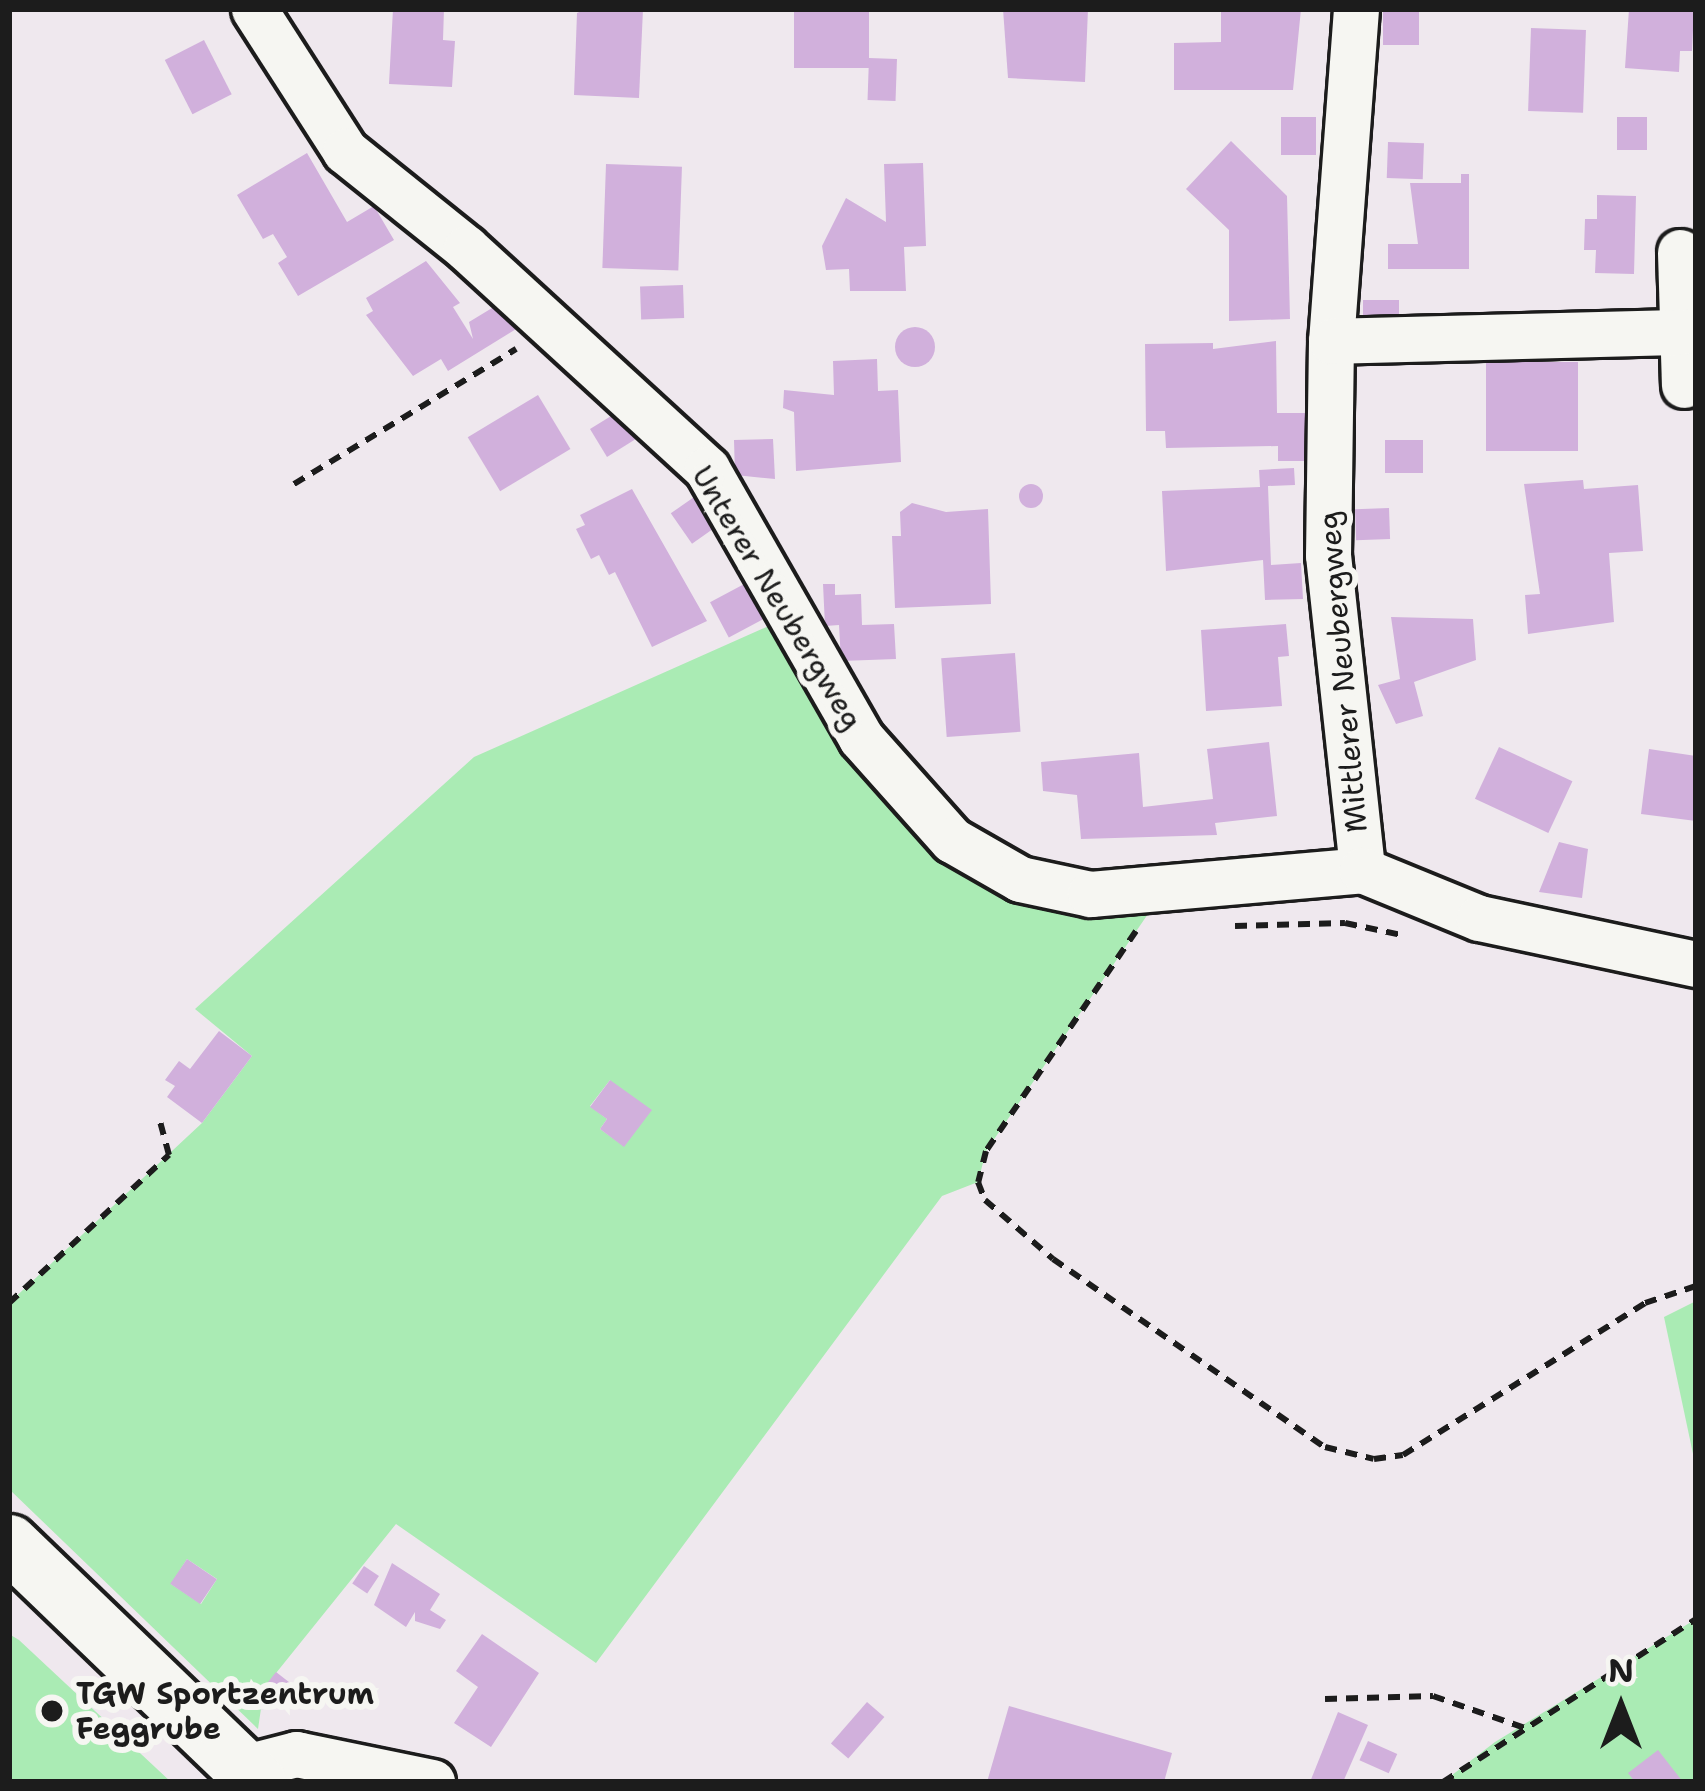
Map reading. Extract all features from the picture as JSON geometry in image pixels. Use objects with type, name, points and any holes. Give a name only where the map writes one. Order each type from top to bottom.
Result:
[{"type":"main road","points":[[21,1564],[249,1775]]},
{"type":"street","name":"Unterer Neubergweg","points":[[254,9],[346,151],[707,469],[861,738],[952,840],[1020,879],[1149,915],[1362,870]]},
{"type":"street","name":"Mittlerer Neubergweg","points":[[1356,9],[1331,341],[1328,554],[1362,870],[1479,919],[1696,964]]},
{"type":"street","points":[[1680,252],[1684,386]]},
{"type":"street","points":[[1331,341],[1683,332]]},
{"type":"street","points":[[249,1775],[296,1754],[432,1782]]},
{"type":"path","points":[[294,484],[550,328]]},
{"type":"path","points":[[1149,915],[986,1151],[978,1182],[985,1200],[1052,1259],[1325,1447],[1374,1460],[1403,1455],[1645,1303],[1696,1286]]},
{"type":"path","points":[[1228,926],[1345,923],[1420,940]]},
{"type":"path","points":[[9,1303],[169,1155],[159,1118]]},
{"type":"path","points":[[1443,1782],[1696,1619]]},
{"type":"path","points":[[1325,1699],[1432,1696],[1525,1728]]},
{"type":"green space","points":[[771,625],[952,840],[1150,911],[986,1151],[978,1182],[942,1196],[596,1663],[396,1524],[264,1688],[258,1729],[9,1489],[9,1303],[202,1123],[252,1056],[195,1009],[474,757]],"holes":[[[610,1080],[624,1146],[600,1129],[607,1119],[590,1106]],[[187,1559],[217,1579],[201,1604],[171,1584]]]},
{"type":"green space","points":[[1696,1301],[1696,1468],[1664,1317]]},
{"type":"green space","points":[[1696,1619],[1696,1782],[1443,1782],[1495,1742]]},
{"type":"green space","name":"TGW Sportzentrum Feggrube","points":[[9,1634],[19,1640],[171,1782],[9,1782]]},
{"type":"building","points":[[393,9],[444,9],[443,40],[455,41],[452,87],[389,84]]},
{"type":"building","points":[[643,9],[639,98],[574,95],[577,13]]},
{"type":"building","points":[[794,9],[869,9],[869,68],[794,68]]},
{"type":"building","points":[[1003,9],[1088,9],[1085,82],[1008,78]]},
{"type":"building","points":[[1221,9],[1301,9],[1293,90],[1174,90],[1174,43],[1221,42]]},
{"type":"building","points":[[1383,9],[1419,9],[1419,45],[1383,45]]},
{"type":"building","points":[[1629,9],[1694,9],[1692,51],[1680,51],[1679,72],[1625,68]]},
{"type":"building","points":[[1531,28],[1586,30],[1583,113],[1528,111]]},
{"type":"building","points":[[204,40],[232,94],[192,114],[165,60]]},
{"type":"building","points":[[869,58],[897,59],[896,101],[868,100]]},
{"type":"building","points":[[1281,117],[1316,117],[1316,155],[1281,155]]},
{"type":"building","points":[[1617,117],[1647,117],[1647,150],[1617,150]]},
{"type":"building","points":[[1231,141],[1287,196],[1290,319],[1229,321],[1229,230],[1186,189]]},
{"type":"building","points":[[1388,142],[1424,143],[1423,179],[1387,178]]},
{"type":"building","points":[[307,153],[347,222],[374,206],[394,240],[298,296],[278,263],[287,257],[273,234],[263,239],[237,195]]},
{"type":"building","points":[[923,163],[926,246],[904,247],[906,291],[850,291],[849,269],[826,270],[822,246],[846,198],[886,222],[884,164]]},
{"type":"building","points":[[606,164],[682,167],[678,271],[602,268]]},
{"type":"building","points":[[1461,174],[1469,174],[1469,269],[1388,269],[1388,244],[1418,244],[1410,183],[1461,183]]},
{"type":"building","points":[[1597,195],[1636,196],[1634,274],[1595,273],[1596,250],[1584,250],[1585,219],[1597,219]]},
{"type":"building","points":[[426,261],[460,303],[453,307],[473,339],[469,322],[497,305],[521,326],[448,371],[441,359],[413,376],[366,315],[373,311],[366,298]]},
{"type":"building","points":[[683,285],[684,318],[641,319],[640,287]]},
{"type":"building","points":[[1363,300],[1399,300],[1399,324],[1363,324]]},
{"type":"building","points":[[915,327],[929,333],[935,347],[929,361],[915,367],[901,361],[895,347],[901,333]]},
{"type":"building","points":[[1276,341],[1277,413],[1315,413],[1316,461],[1278,461],[1278,446],[1166,448],[1165,431],[1146,431],[1145,344],[1213,343],[1213,349]]},
{"type":"building","points":[[877,359],[878,391],[898,390],[901,462],[796,471],[794,412],[783,408],[784,390],[834,395],[833,361]]},
{"type":"building","points":[[1486,362],[1578,362],[1578,451],[1486,451]]},
{"type":"building","points":[[538,395],[570,449],[500,491],[468,437]]},
{"type":"building","points":[[616,413],[639,437],[607,457],[590,429]]},
{"type":"building","points":[[773,439],[775,479],[735,475],[734,440]]},
{"type":"building","points":[[1385,440],[1423,440],[1423,473],[1385,473]]},
{"type":"building","points":[[1294,468],[1295,485],[1268,486],[1271,565],[1301,563],[1303,599],[1265,600],[1263,560],[1166,571],[1162,491],[1260,487],[1259,470]]},
{"type":"building","points":[[1583,480],[1584,489],[1638,485],[1643,551],[1609,553],[1614,622],[1528,634],[1525,595],[1540,594],[1524,484]]},
{"type":"building","points":[[1031,484],[1043,496],[1031,508],[1019,496]]},
{"type":"building","points":[[632,489],[707,621],[652,647],[615,572],[609,575],[599,555],[591,559],[576,529],[585,525],[580,515]]},
{"type":"building","points":[[697,495],[718,525],[692,544],[671,513]]},
{"type":"building","points":[[912,503],[946,512],[988,509],[991,604],[895,608],[892,536],[901,536],[900,512]]},
{"type":"building","points":[[1389,508],[1390,539],[1356,540],[1355,509]]},
{"type":"building","points":[[748,582],[767,617],[729,638],[710,602]]},
{"type":"building","points":[[823,584],[835,584],[835,595],[861,594],[862,625],[894,624],[896,659],[841,661],[839,625],[825,626]]},
{"type":"building","points":[[1391,617],[1473,619],[1476,660],[1414,682],[1423,716],[1396,724],[1378,685],[1400,679]]},
{"type":"building","points":[[1286,624],[1289,656],[1278,657],[1282,706],[1206,711],[1201,630]]},
{"type":"building","points":[[1015,653],[1021,732],[947,737],[941,658]]},
{"type":"building","points":[[1269,742],[1277,816],[1215,823],[1217,835],[1081,839],[1077,795],[1043,791],[1041,762],[1139,753],[1143,807],[1213,799],[1207,749]]},
{"type":"building","points":[[1499,747],[1572,781],[1548,833],[1475,799]]},
{"type":"building","points":[[1649,749],[1696,756],[1696,821],[1641,814]]},
{"type":"building","points":[[1559,842],[1588,849],[1582,898],[1539,892]]},
{"type":"building","points":[[219,1031],[252,1056],[202,1123],[167,1097],[175,1086],[165,1080],[179,1061],[190,1069]]},
{"type":"building","points":[[610,1080],[652,1110],[624,1147],[600,1129],[607,1119],[590,1107]]},
{"type":"building","points":[[187,1559],[217,1579],[200,1604],[170,1584]]},
{"type":"building","points":[[392,1563],[440,1594],[430,1610],[446,1620],[440,1629],[415,1621],[415,1612],[406,1627],[374,1605]]},
{"type":"building","points":[[364,1566],[379,1576],[367,1593],[352,1583]]},
{"type":"building","points":[[482,1634],[539,1673],[491,1747],[454,1723],[478,1687],[456,1671]]},
{"type":"building","points":[[276,1672],[300,1691],[288,1707],[264,1688]]},
{"type":"building","points":[[867,1702],[884,1717],[848,1759],[831,1744]]},
{"type":"building","points":[[1009,1706],[1172,1753],[1164,1782],[987,1782]]},
{"type":"building","points":[[1338,1712],[1368,1725],[1343,1782],[1310,1782]]},
{"type":"building","points":[[1368,1741],[1397,1754],[1389,1773],[1359,1760]]},
{"type":"building","points":[[1658,1750],[1683,1782],[1635,1782],[1628,1773]]},
{"type":"place","name":"TGW Sportzentrum Feggrube","points":[[52,1711]]}]
